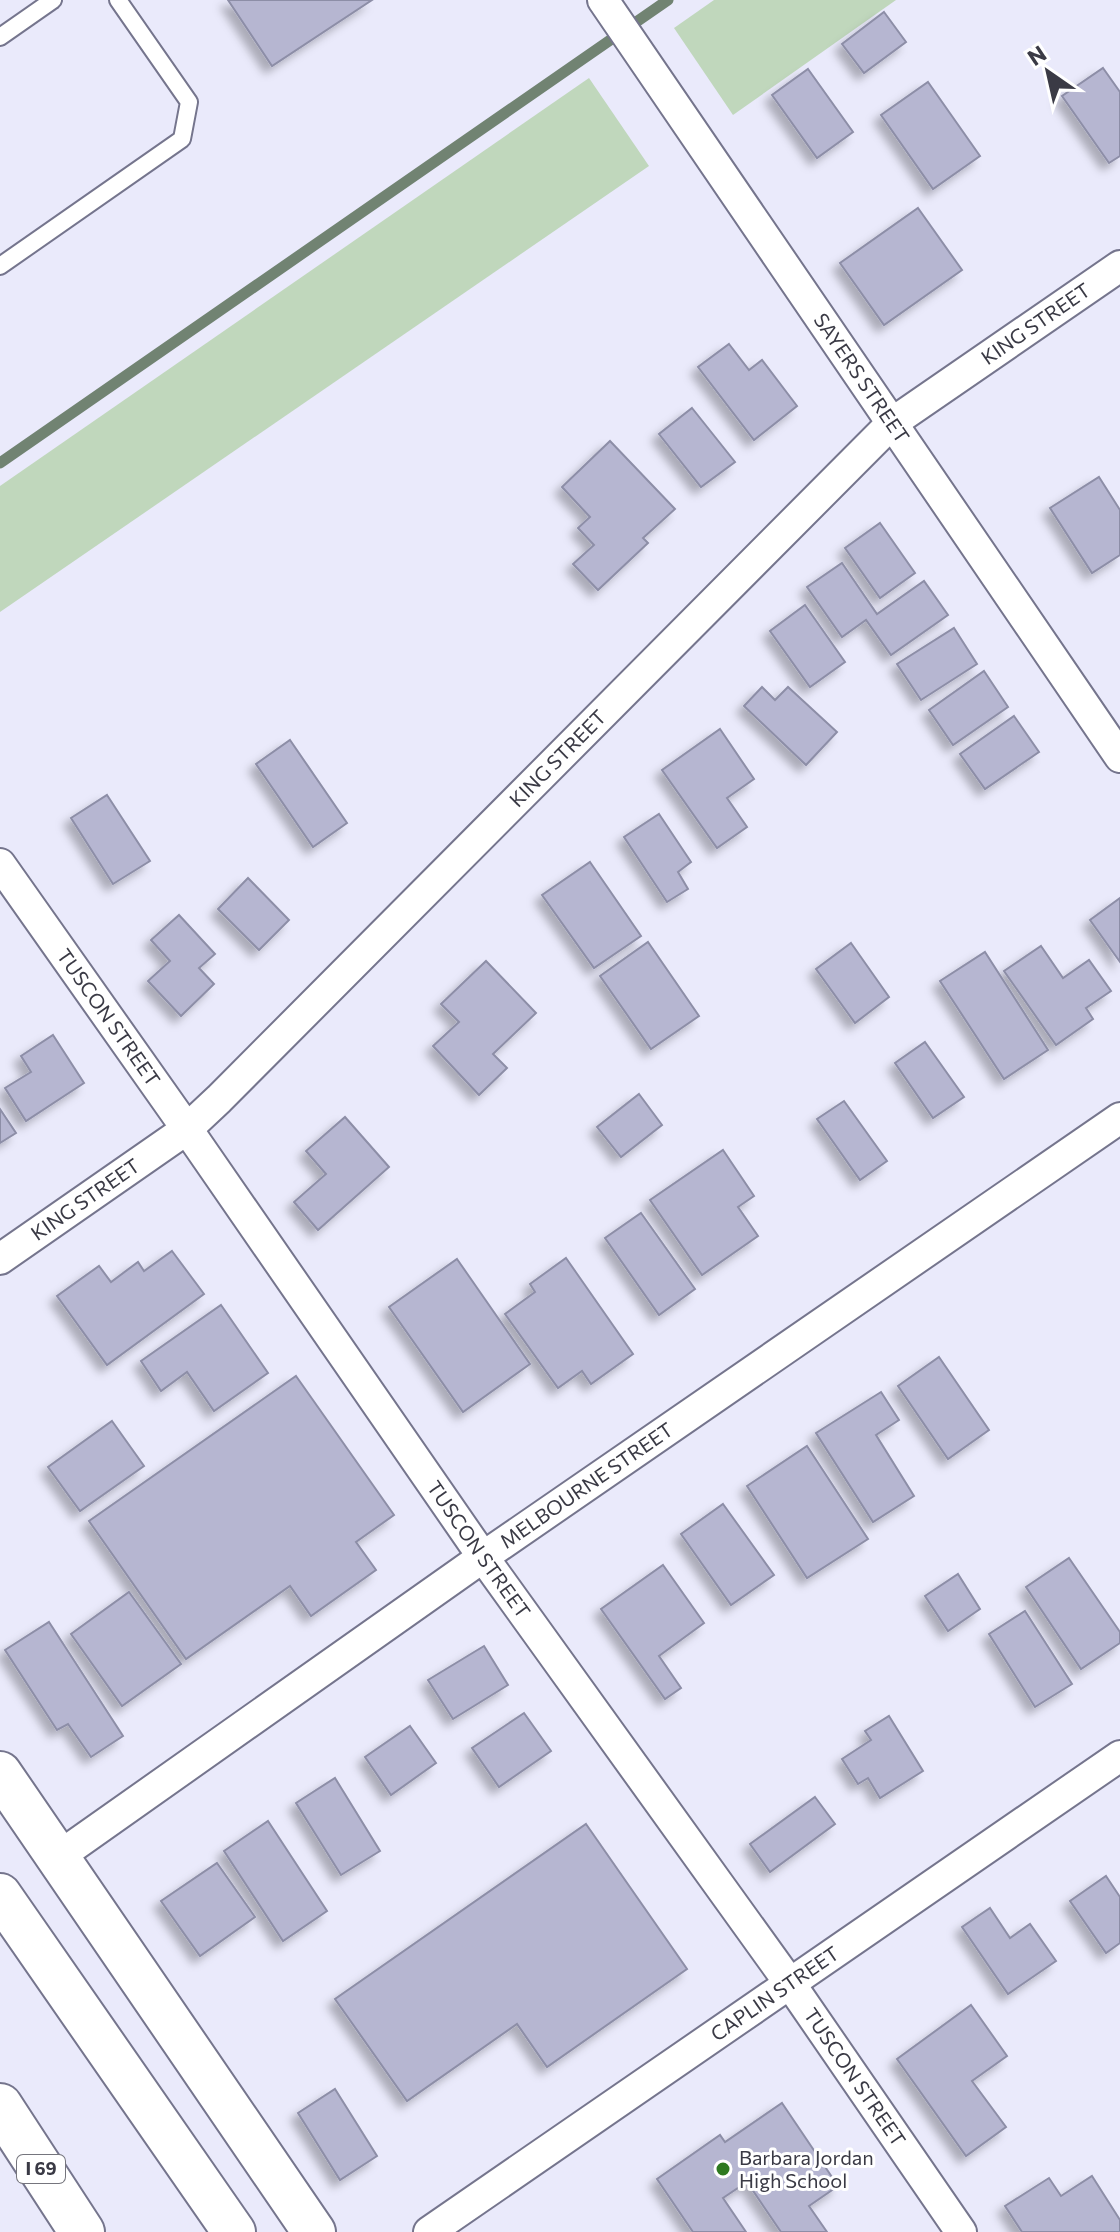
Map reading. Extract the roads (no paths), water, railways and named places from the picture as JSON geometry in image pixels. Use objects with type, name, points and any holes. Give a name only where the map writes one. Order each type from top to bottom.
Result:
[{"type":"highway","name":"I 69","points":[[0,2106],[82,2232]]},
{"type":"main road","points":[[0,1773],[314,2232]]},
{"type":"main road","points":[[0,1895],[234,2232]]},
{"type":"street","name":"SAYERS STREET","points":[[603,0],[1120,757]]},
{"type":"street","name":"KING STREET","points":[[0,1259],[187,1129],[892,423],[1120,266]]},
{"type":"street","name":"TUSCON STREET","points":[[0,864],[483,1557],[791,1985],[961,2232]]},
{"type":"street","name":"MELBOURNE STREET","points":[[58,1857],[483,1557],[1120,1118]]},
{"type":"street","name":"CAPLIN STREET","points":[[429,2232],[1120,1756]]},
{"type":"lane","points":[[0,37],[53,0]]},
{"type":"lane","points":[[0,266],[182,139],[189,102],[118,0]]},
{"type":"waterway","points":[[0,463],[668,0]]},
{"type":"place","name":"Barbara Jordan High School","points":[[723,2169]]}]
